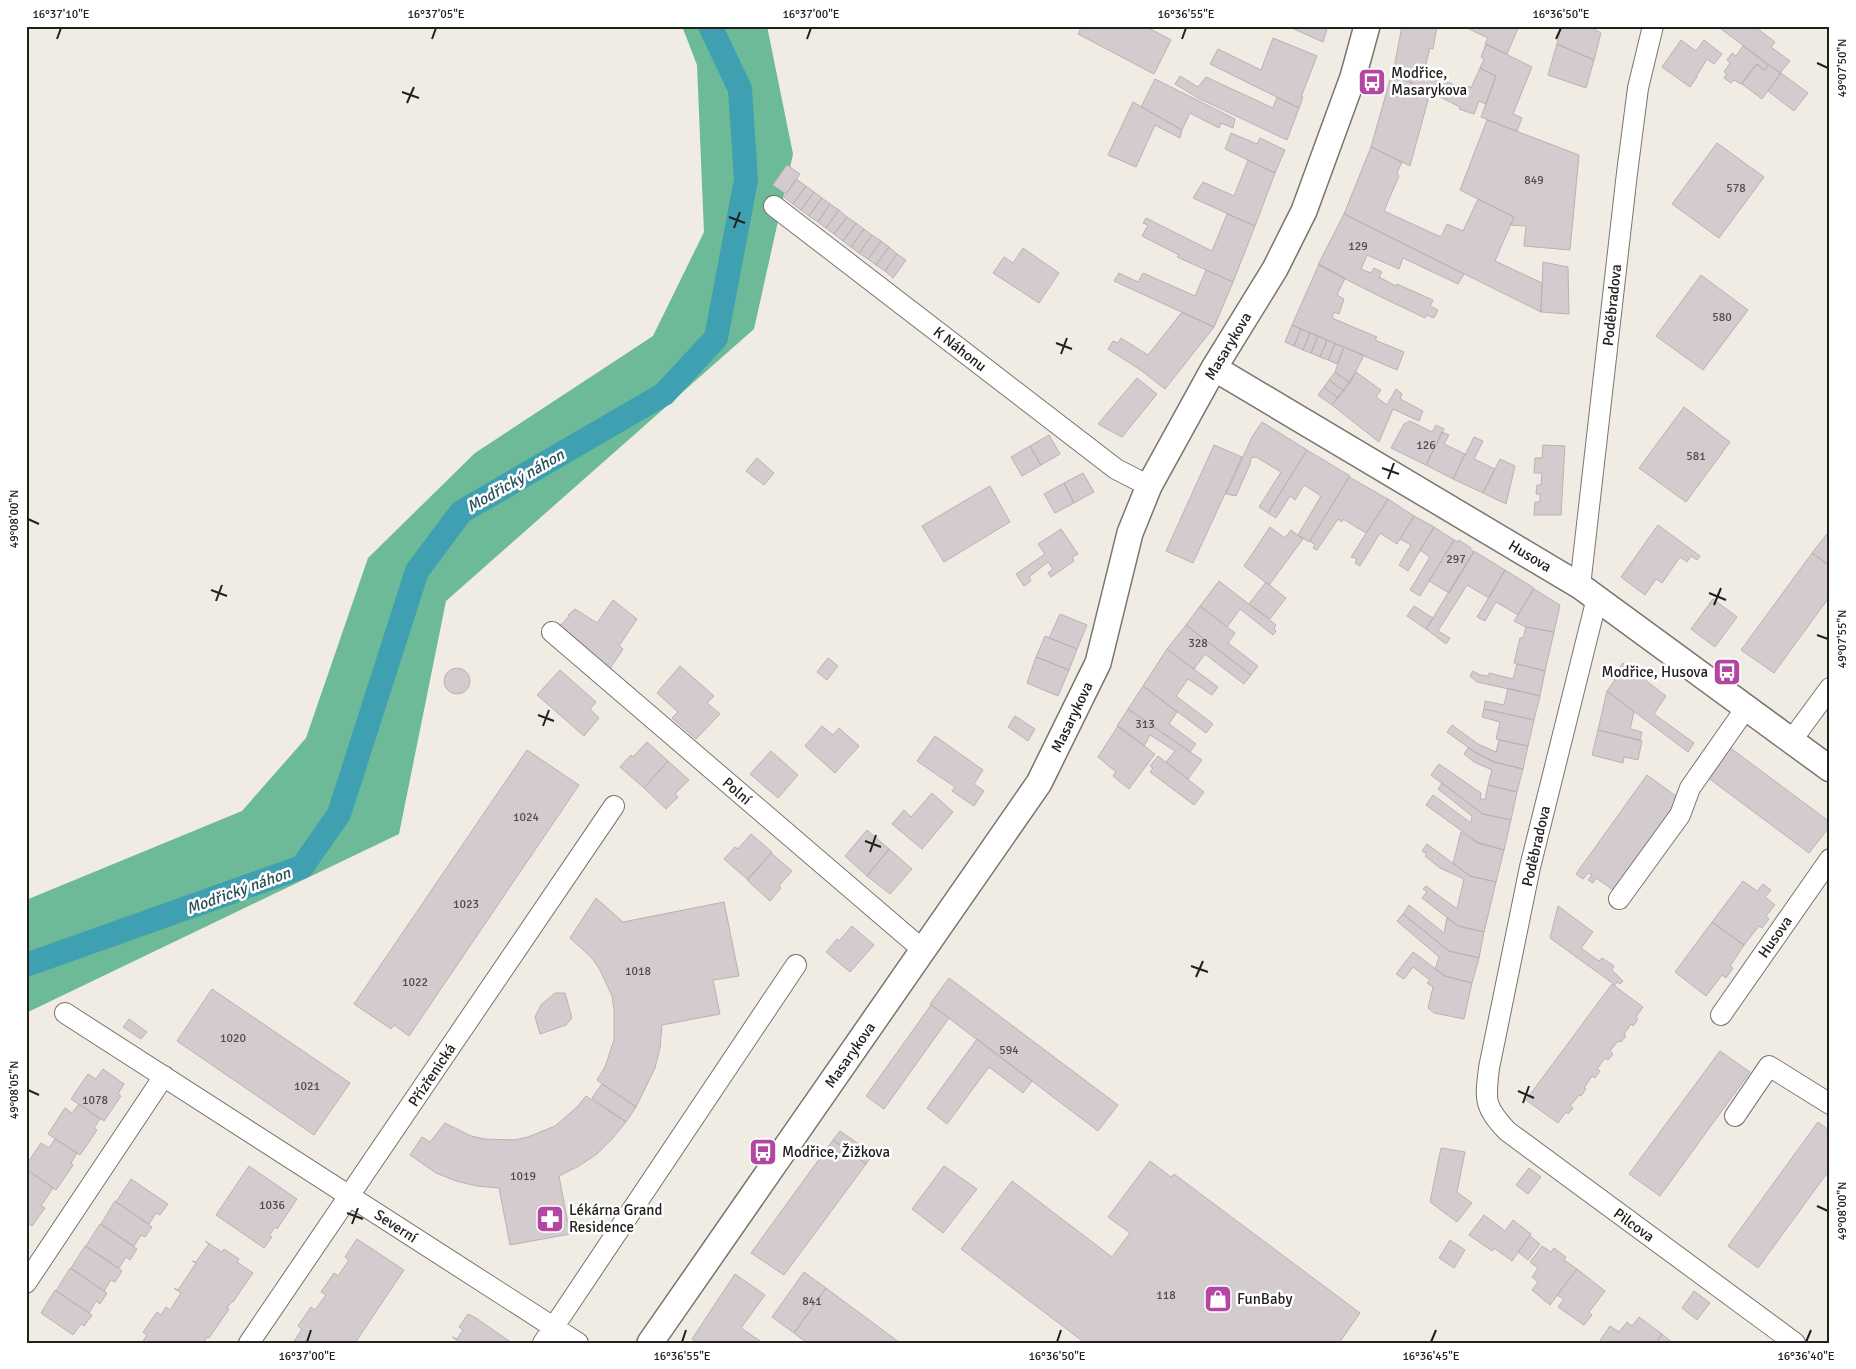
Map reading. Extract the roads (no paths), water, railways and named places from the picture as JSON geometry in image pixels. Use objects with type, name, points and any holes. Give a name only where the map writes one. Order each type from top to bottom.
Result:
[{"type":"street","name":"Masarykova","points":[[650,1343],[1039,783],[1098,663],[1130,533],[1148,486],[1214,368],[1275,269],[1304,211],[1354,77],[1367,26]]},
{"type":"street","name":"Poděbradova","points":[[1486,1096],[1489,1068],[1530,867],[1589,592],[1629,154],[1638,88],[1653,26]]},
{"type":"street","name":"K Náhonu","points":[[774,206],[1116,469],[1148,486]]},
{"type":"street","name":"Husova","points":[[1214,368],[1589,592],[1830,769]]},
{"type":"street","name":"Polní","points":[[552,632],[923,950]]},
{"type":"street","points":[[1791,741],[1830,688]]},
{"type":"street","points":[[1619,899],[1680,815],[1690,788],[1746,708]]},
{"type":"street","name":"Přízřenická","points":[[249,1343],[614,806]]},
{"type":"street","name":"Husova","points":[[1721,1015],[1830,859]]},
{"type":"street","points":[[548,1335],[796,965]]},
{"type":"street","name":"Severní","points":[[65,1014],[350,1196],[548,1335],[578,1343]]},
{"type":"street","points":[[1734,1116],[1769,1066],[1830,1104]]},
{"type":"street","points":[[26,1283],[164,1076]]},
{"type":"street","name":"Pilcova","points":[[1486,1096],[1493,1116],[1507,1131],[1795,1343]]},
{"type":"waterway","name":"Modřický náhon","points":[[26,965],[302,867],[339,814],[417,571],[461,512],[664,394],[716,338],[746,180],[740,89],[710,26]]},
{"type":"place","name":"Modřice, Masarykova","points":[[1372,82]]},
{"type":"place","name":"Modřice, Husova","points":[[1727,672]]},
{"type":"place","name":"Modřice, Žižkova","points":[[763,1152]]},
{"type":"place","name":"Lékárna Grand Residence","points":[[550,1219]]},
{"type":"place","name":"FunBaby","points":[[1218,1299]]}]
